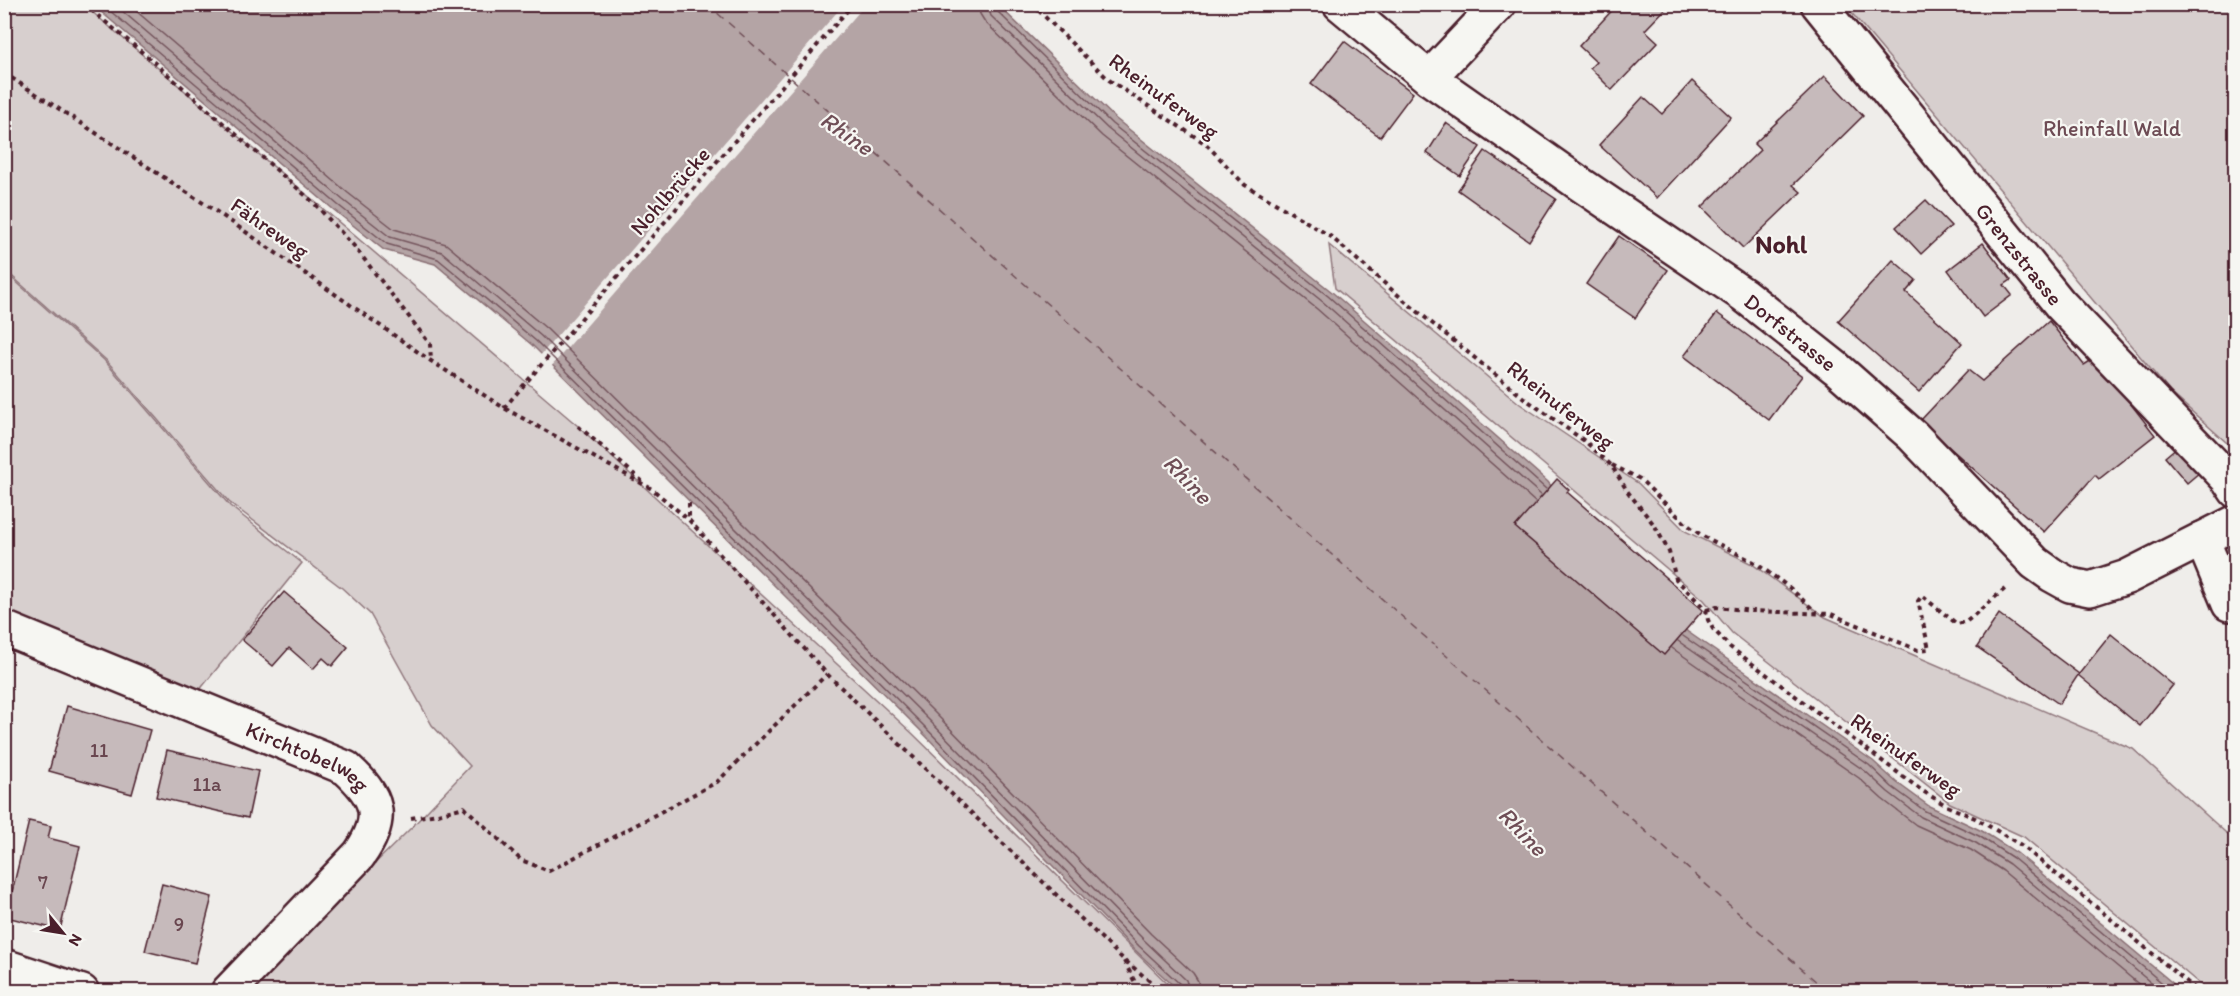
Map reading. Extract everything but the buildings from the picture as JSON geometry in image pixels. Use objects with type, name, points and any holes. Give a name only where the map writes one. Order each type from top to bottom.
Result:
[{"type":"street","name":"Dorfstrasse","points":[[1340,4],[1429,78],[1744,295],[1836,368],[1913,436],[2035,563],[2052,576],[2070,585],[2090,589],[2127,577],[2235,522]]},
{"type":"street","points":[[1429,78],[1499,4]]},
{"type":"street","name":"Grenzstrasse","points":[[1818,4],[2060,304],[2228,479],[2235,491]]},
{"type":"street","points":[[2202,539],[2229,604]]},
{"type":"street","name":"Kirchtobelweg","points":[[4,628],[345,768],[364,784],[374,801],[375,824],[369,842],[228,992]]},
{"type":"street","points":[[4,966],[82,992]]},
{"type":"path","points":[[84,4],[150,58],[312,201],[354,246],[430,344],[431,361]]},
{"type":"path","name":"Nohlbrücke","points":[[504,408],[853,4]]},
{"type":"path","name":"Rheinuferweg","points":[[1032,4],[1109,80],[1206,144],[1245,185],[1330,236],[1506,384],[1586,442],[1611,465],[1628,492],[1655,526],[1669,552],[1676,579],[1706,610],[1713,629],[1730,647],[1921,790],[2021,845],[2199,992]]},
{"type":"path","name":"Fähreweg","points":[[4,73],[220,214],[431,361],[504,408],[652,489]]},
{"type":"path","points":[[578,426],[689,520],[827,674],[1122,958],[1163,992]]},
{"type":"path","points":[[1611,465],[1640,479],[1684,522],[1701,535],[1754,562],[1790,588],[1817,613]]},
{"type":"path","points":[[689,503],[689,520]]},
{"type":"path","points":[[1706,610],[1717,607],[1753,612],[1831,614],[1918,650],[1929,649],[1918,601],[1922,596],[1957,624],[1966,622],[1991,601]]},
{"type":"path","points":[[375,824],[438,814],[464,807],[520,860],[549,871],[717,782],[827,674]]},
{"type":"path","points":[[1122,958],[1140,992]]},
{"type":"green space","points":[[5,5],[84,5],[578,426],[912,733],[1175,991],[245,991],[412,827],[470,766],[432,725],[370,614],[342,588],[229,502],[106,360],[5,270]]},
{"type":"green space","name":"Rheinfall Wald","points":[[1845,5],[2235,5],[2235,450],[2170,392]]},
{"type":"green space","points":[[1329,245],[1520,404],[1639,484],[1685,531],[1752,564],[1825,617],[2133,749],[2235,841],[2235,991],[2208,991],[2024,837],[1950,803],[1732,633],[1704,600],[1335,288]]},
{"type":"green space","points":[[4,271],[104,360],[230,506],[302,563],[194,697],[5,619]]},
{"type":"water","name":"Rhine","points":[[93,5],[998,5],[1116,119],[1332,292],[1548,482],[1620,574],[1688,632],[1873,761],[1896,782],[1929,806],[1982,831],[2017,853],[2182,991],[1179,991],[1135,950],[919,729],[532,345],[435,264],[384,250]]},
{"type":"pier","points":[[844,4],[865,5],[550,368],[539,357]]},
{"type":"ferry route","points":[[707,4],[1828,992]]},
{"type":"district","name":"Nohl","points":[[1781,244]]}]
